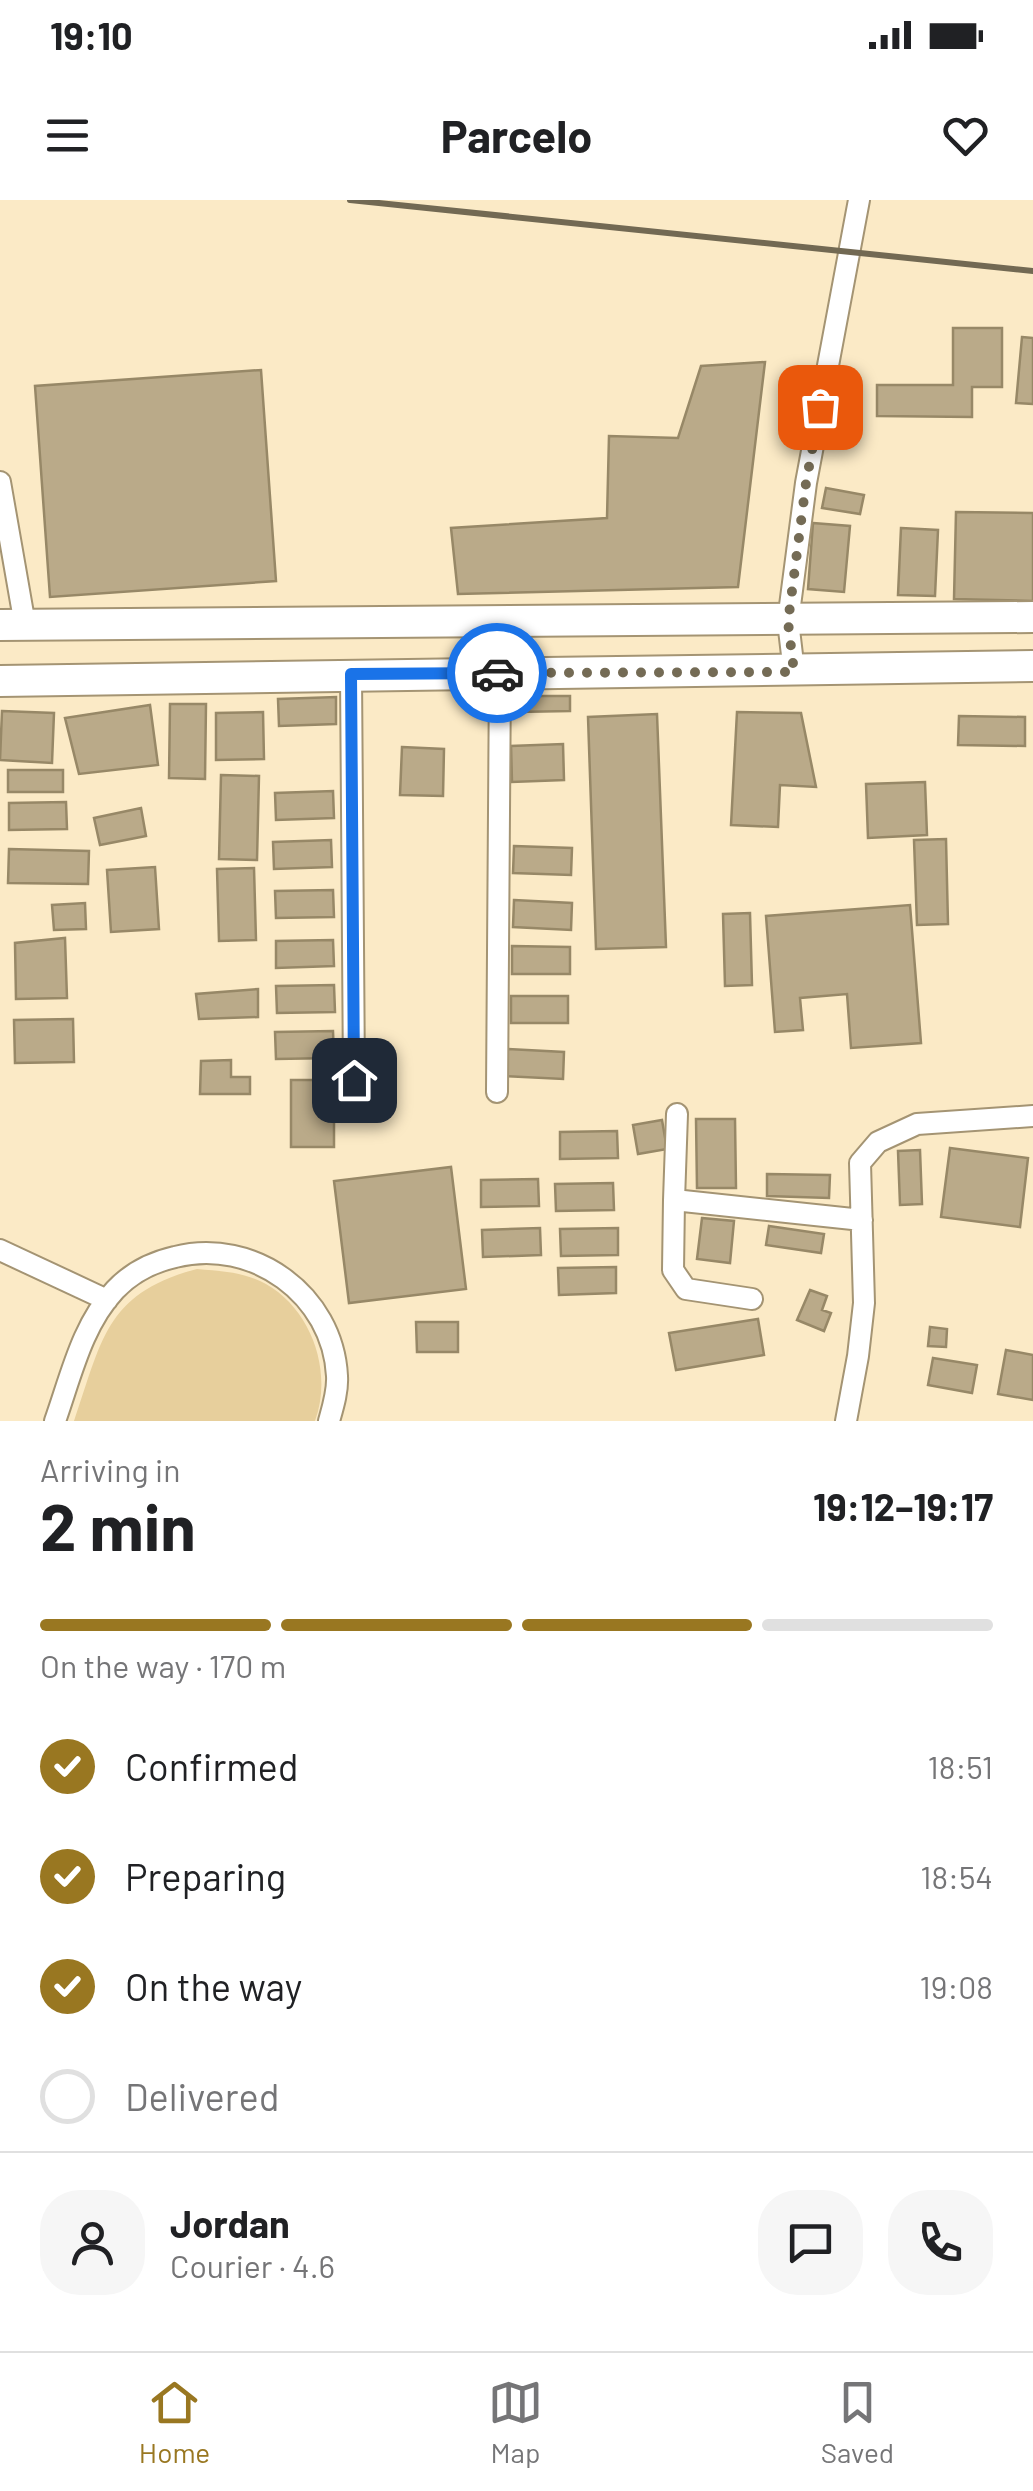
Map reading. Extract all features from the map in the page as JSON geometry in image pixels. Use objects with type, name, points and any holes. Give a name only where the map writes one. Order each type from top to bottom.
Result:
[{"type":"main road","points":[[13,625],[788,622],[1033,617]]},
{"type":"main road","points":[[0,682],[1033,666]]},
{"type":"street","points":[[794,672],[788,622],[806,483],[860,200]]},
{"type":"street","points":[[0,482],[13,625]]},
{"type":"street","points":[[498,1092],[500,672]]},
{"type":"street","points":[[351,674],[354,1080]]},
{"type":"street","points":[[677,1114],[672,1270],[686,1289],[752,1299]]},
{"type":"street","points":[[846,1421],[864,1303],[860,1164],[878,1142],[917,1124],[1033,1116]]},
{"type":"street","points":[[674,1200],[862,1220]]},
{"type":"street","points":[[0,1250],[107,1300]]},
{"type":"street","points":[[55,1421],[91,1322],[116,1288],[142,1270],[192,1253],[235,1255],[274,1270],[306,1298],[328,1334],[337,1376],[329,1421]]},
{"type":"shaded area","points":[[197,1269],[258,1280],[296,1309],[320,1363],[320,1402],[315,1421],[74,1421],[101,1344],[125,1307],[166,1279]]},
{"type":"building","points":[[953,328],[1002,328],[1002,387],[972,387],[972,417],[877,416],[877,385],[953,385]]},
{"type":"building","points":[[1022,337],[1033,338],[1033,404],[1016,403]]},
{"type":"building","points":[[765,362],[738,587],[458,594],[451,528],[607,518],[609,436],[678,438],[701,366]]},
{"type":"building","points":[[261,370],[276,581],[50,597],[35,386]]},
{"type":"building","points":[[826,488],[864,495],[860,514],[822,508]]},
{"type":"building","points":[[956,512],[1033,513],[1033,601],[954,599]]},
{"type":"building","points":[[813,523],[850,526],[844,592],[808,589]]},
{"type":"building","points":[[901,528],[938,530],[935,596],[898,595]]},
{"type":"building","points":[[517,696],[570,696],[570,711],[517,712]]},
{"type":"building","points":[[336,697],[336,724],[279,726],[278,699]]},
{"type":"building","points":[[170,704],[206,704],[205,779],[169,778]]},
{"type":"building","points":[[150,705],[158,765],[79,774],[65,718]]},
{"type":"building","points":[[2,711],[54,713],[52,763],[0,760]]},
{"type":"building","points":[[263,712],[264,759],[216,760],[216,713]]},
{"type":"building","points":[[737,712],[801,713],[816,787],[780,785],[778,827],[731,825]]},
{"type":"building","points":[[657,714],[666,947],[596,949],[588,717]]},
{"type":"building","points":[[959,716],[1025,717],[1025,746],[958,745]]},
{"type":"building","points":[[563,744],[564,780],[512,782],[511,746]]},
{"type":"building","points":[[402,747],[444,749],[443,796],[400,795]]},
{"type":"building","points":[[8,770],[63,770],[63,792],[8,792]]},
{"type":"building","points":[[221,775],[259,776],[257,860],[219,859]]},
{"type":"building","points":[[925,782],[927,835],[868,838],[866,784]]},
{"type":"building","points":[[333,791],[334,818],[276,820],[275,793]]},
{"type":"building","points":[[66,802],[67,829],[9,830],[9,803]]},
{"type":"building","points":[[141,808],[146,836],[100,845],[94,818]]},
{"type":"building","points":[[946,839],[948,924],[917,925],[914,840]]},
{"type":"building","points":[[331,840],[332,867],[274,869],[273,842]]},
{"type":"building","points":[[514,846],[572,848],[571,875],[513,873]]},
{"type":"building","points":[[9,849],[89,851],[88,884],[8,883]]},
{"type":"building","points":[[155,867],[159,929],[111,932],[107,870]]},
{"type":"building","points":[[254,868],[256,940],[219,941],[217,869]]},
{"type":"building","points":[[333,890],[334,917],[276,918],[275,891]]},
{"type":"building","points":[[514,900],[572,903],[571,930],[513,927]]},
{"type":"building","points":[[85,903],[86,929],[54,930],[52,905]]},
{"type":"building","points":[[910,905],[921,1043],[851,1048],[847,994],[800,998],[803,1030],[775,1032],[766,916]]},
{"type":"building","points":[[750,913],[752,985],[725,986],[723,914]]},
{"type":"building","points":[[65,938],[67,998],[16,999],[15,943]]},
{"type":"building","points":[[333,940],[334,966],[276,968],[276,941]]},
{"type":"building","points":[[512,946],[570,947],[570,974],[512,974]]},
{"type":"building","points":[[334,985],[335,1012],[277,1013],[276,986]]},
{"type":"building","points":[[258,989],[258,1017],[199,1019],[196,994]]},
{"type":"building","points":[[511,996],[568,996],[568,1023],[511,1023]]},
{"type":"building","points":[[73,1019],[74,1062],[15,1063],[14,1020]]},
{"type":"building","points":[[333,1031],[334,1058],[276,1059],[275,1032]]},
{"type":"building","points":[[507,1049],[564,1052],[563,1079],[505,1076]]},
{"type":"building","points":[[231,1060],[231,1077],[250,1077],[250,1094],[200,1094],[201,1061]]},
{"type":"building","points":[[291,1080],[334,1080],[334,1147],[291,1147]]},
{"type":"building","points":[[696,1119],[735,1119],[736,1188],[697,1188]]},
{"type":"building","points":[[662,1120],[667,1149],[638,1154],[633,1125]]},
{"type":"building","points":[[617,1131],[618,1158],[560,1159],[560,1132]]},
{"type":"building","points":[[950,1148],[1028,1158],[1020,1227],[941,1217]]},
{"type":"building","points":[[920,1150],[922,1204],[900,1205],[898,1151]]},
{"type":"building","points":[[451,1167],[466,1289],[349,1303],[334,1181]]},
{"type":"building","points":[[767,1174],[830,1175],[829,1198],[767,1196]]},
{"type":"building","points":[[538,1179],[539,1206],[481,1207],[481,1180]]},
{"type":"building","points":[[613,1183],[614,1210],[556,1211],[555,1184]]},
{"type":"building","points":[[702,1218],[734,1221],[730,1263],[697,1259]]},
{"type":"building","points":[[769,1226],[824,1234],[821,1253],[766,1245]]},
{"type":"building","points":[[540,1228],[541,1255],[483,1257],[482,1230]]},
{"type":"building","points":[[618,1228],[618,1255],[561,1256],[560,1229]]},
{"type":"building","points":[[616,1267],[616,1293],[559,1295],[558,1268]]},
{"type":"building","points":[[810,1290],[827,1296],[822,1310],[831,1313],[824,1331],[797,1320]]},
{"type":"building","points":[[758,1319],[764,1355],[676,1370],[669,1333]]},
{"type":"building","points":[[416,1322],[458,1322],[458,1352],[417,1352]]},
{"type":"building","points":[[930,1327],[947,1329],[946,1347],[928,1346]]},
{"type":"building","points":[[1006,1350],[1033,1355],[1033,1400],[998,1394]]},
{"type":"building","points":[[933,1358],[977,1365],[972,1393],[928,1385]]},
{"type":"railway","points":[[350,200],[1033,271]]},
{"type":"way so far","points":[[497,673],[794,672],[788,622],[820,407]]},
{"type":"route","points":[[354,1080],[351,674],[497,673]]}]
